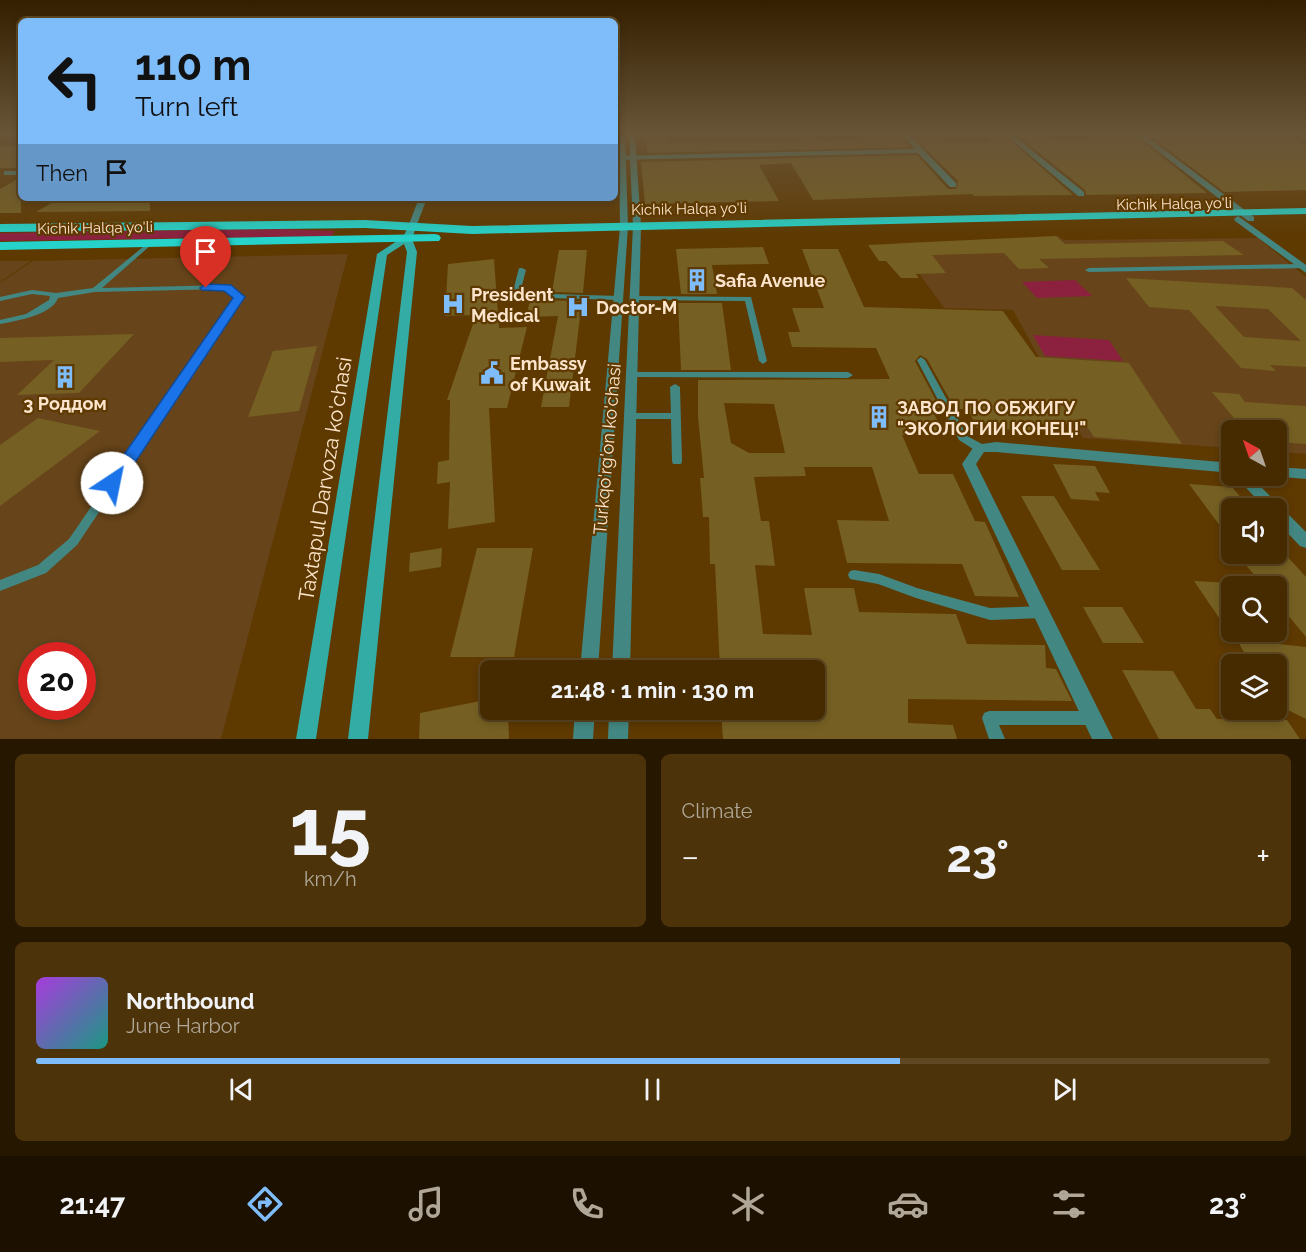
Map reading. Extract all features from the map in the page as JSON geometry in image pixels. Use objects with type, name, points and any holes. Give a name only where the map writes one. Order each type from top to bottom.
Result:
[{"type":"highway","name":"Kichik Halqa yo'li","points":[[0,246],[149,244],[410,233],[1240,216],[1306,211]]},
{"type":"highway","name":"Kichik Halqa yo'li","points":[[1240,216],[1306,218]]},
{"type":"highway","name":"Kichik Halqa yo'li","points":[[0,228],[365,224],[410,233]]},
{"type":"main road","name":"Taxtapul Darvoza ko'chasi","points":[[306,739],[382,254],[410,233]]},
{"type":"main road","points":[[358,739],[412,252],[410,233]]},
{"type":"street","points":[[621,169],[630,230]]},
{"type":"street","points":[[630,230],[632,169]]},
{"type":"street","points":[[937,169],[952,185]]},
{"type":"street","points":[[1051,169],[1081,194]]},
{"type":"street","points":[[1183,169],[1304,268]]},
{"type":"street","points":[[7,173],[18,173]]},
{"type":"street","points":[[410,233],[422,201]]},
{"type":"street","name":"Turkqo'rg'on ko'chasi","points":[[621,660],[636,298],[630,230]]},
{"type":"street","name":"Turkqo'rg'on ko'chasi","points":[[590,660],[619,298],[630,230]]},
{"type":"street","points":[[1103,739],[969,464],[980,448],[996,447],[1221,467]]},
{"type":"street","points":[[1287,473],[1306,474]]},
{"type":"street","points":[[1252,486],[1263,498]]},
{"type":"street","points":[[1287,522],[1306,542]]},
{"type":"street","points":[[583,739],[584,720]]},
{"type":"street","points":[[618,739],[619,720]]},
{"type":"lane","points":[[95,290],[149,244]]},
{"type":"lane","points":[[1089,270],[1304,268]]},
{"type":"lane","points":[[522,270],[516,295],[619,298]]},
{"type":"lane","points":[[0,299],[32,292],[54,296],[95,290],[227,287],[239,297],[73,542],[42,569],[0,586]]},
{"type":"lane","points":[[0,322],[39,312],[53,301],[54,296]]},
{"type":"lane","points":[[636,298],[748,299],[763,361]]},
{"type":"lane","points":[[921,360],[963,438],[980,448]]},
{"type":"lane","points":[[633,375],[848,375]]},
{"type":"lane","points":[[675,387],[677,461]]},
{"type":"lane","points":[[631,416],[676,416]]},
{"type":"lane","points":[[854,575],[879,579],[916,593],[990,614],[1042,612]]},
{"type":"lane","points":[[997,739],[989,718],[1093,718]]},
{"type":"shaded area","points":[[282,229],[335,231],[331,236],[0,241],[0,233]]},
{"type":"shaded area","points":[[1058,236],[1064,240],[1258,238],[1306,277],[1306,454],[1287,453],[1287,420],[1221,420],[1221,447],[1083,438],[1013,310],[944,308],[897,243]]},
{"type":"shaded area","points":[[348,254],[221,739],[0,739],[0,283],[33,261]]},
{"type":"shaded area","points":[[0,261],[31,261],[0,282]]},
{"type":"shaded area","points":[[1075,280],[1092,296],[1037,298],[1022,282]]},
{"type":"shaded area","points":[[1033,335],[1109,340],[1123,361],[1045,356]]},
{"type":"building","points":[[642,169],[761,169],[779,201],[645,204]]},
{"type":"building","points":[[795,169],[930,169],[948,189],[956,189],[958,181],[946,169],[1044,169],[1073,195],[974,196],[972,194],[813,200]]},
{"type":"building","points":[[1060,169],[1178,169],[1207,193],[1086,195],[1085,190]]},
{"type":"building","points":[[1194,169],[1306,169],[1306,190],[1224,192]]},
{"type":"building","points":[[18,179],[18,201],[21,201],[21,213],[0,213],[0,189]]},
{"type":"building","points":[[55,201],[150,201],[150,211],[36,212]]},
{"type":"building","points":[[1056,236],[1065,244],[1223,241],[1244,255],[1039,259],[1049,268],[1019,269],[1004,253],[932,255],[946,273],[916,274],[919,278],[901,278],[886,261],[879,261],[868,245]]},
{"type":"building","name":"Safia Avenue","points":[[763,247],[769,264],[712,265],[717,294],[681,294],[676,249]]},
{"type":"building","points":[[802,249],[838,249],[864,307],[1003,311],[1036,357],[1129,363],[1182,444],[1094,437],[1086,425],[1038,424],[1041,431],[977,428],[968,409],[955,409],[927,359],[920,355],[915,361],[940,408],[931,408],[945,435],[902,435],[919,474],[953,474],[975,521],[985,522],[1019,597],[975,596],[962,564],[847,563],[837,520],[889,521],[872,467],[804,467],[806,476],[754,477],[761,521],[769,521],[775,566],[755,565],[763,634],[812,635],[804,588],[854,588],[859,612],[956,614],[967,644],[1045,645],[1046,668],[1056,669],[1072,701],[908,699],[908,723],[953,725],[957,739],[723,739],[722,720],[825,720],[825,660],[720,660],[715,564],[710,564],[709,517],[703,517],[700,478],[704,478],[698,417],[698,380],[890,379],[876,348],[792,347],[788,332],[800,332],[792,308],[824,308]],"holes":[[[724,403],[774,404],[785,453],[749,453],[731,443]]]},
{"type":"building","points":[[559,250],[587,250],[583,293],[552,292]]},
{"type":"building","points":[[494,259],[499,328],[527,327],[507,408],[489,408],[495,522],[448,529],[450,482],[437,484],[438,462],[449,460],[450,400],[447,400],[476,315],[445,316],[448,264]]},
{"type":"building","points":[[1126,278],[1292,288],[1306,300],[1306,367],[1270,365],[1276,371],[1241,368],[1189,310],[1149,307]],"holes":[[[1215,306],[1268,309],[1301,341],[1244,337]]]},
{"type":"building","points":[[530,300],[582,301],[569,407],[541,407],[558,316],[526,317]]},
{"type":"building","points":[[678,303],[722,303],[731,370],[681,370]]},
{"type":"building","name":"3 Роддом","points":[[134,334],[79,393],[17,395],[54,360],[0,362],[0,338]]},
{"type":"building","points":[[317,346],[299,411],[248,417],[273,351]]},
{"type":"building","points":[[1212,392],[1239,394],[1245,402],[1306,406],[1306,444],[1287,443],[1287,420],[1236,420]]},
{"type":"building","points":[[38,418],[100,431],[0,506],[0,445]]},
{"type":"building","points":[[1053,464],[1095,466],[1110,493],[1095,492],[1100,501],[1071,499]]},
{"type":"building","points":[[1189,484],[1232,487],[1241,498],[1221,498],[1221,527]]},
{"type":"building","points":[[1021,496],[1054,496],[1100,570],[1062,570]]},
{"type":"building","points":[[442,548],[441,567],[409,572],[410,553]]},
{"type":"building","points":[[477,548],[533,548],[514,657],[450,657]]},
{"type":"building","points":[[1287,556],[1306,577],[1306,637],[1287,614],[1287,576],[1255,576],[1245,564],[1287,564]]},
{"type":"building","points":[[1194,581],[1221,582],[1221,621]]},
{"type":"building","points":[[1083,607],[1122,607],[1144,643],[1103,643]]},
{"type":"building","points":[[1238,642],[1268,642],[1306,647],[1306,719],[1287,710],[1287,654],[1245,654]]},
{"type":"building","points":[[1122,670],[1173,671],[1196,709],[1210,709],[1217,719],[1221,720],[1287,720],[1300,739],[1159,739]]},
{"type":"building","points":[[480,701],[480,720],[508,720],[509,739],[419,739],[420,713]]},
{"type":"place","name":"Safia Avenue","points":[[697,280]]},
{"type":"place","name":"President Medical","points":[[453,304]]},
{"type":"place","name":"Doctor-M","points":[[578,307]]},
{"type":"place","name":"Embassy of Kuwait","points":[[492,373]]},
{"type":"place","name":"3 Роддом","points":[[65,377]]},
{"type":"place","name":"ЗАВОД ПО ОБЖИГУ \"ЭКОЛОГИИ КОНЕЦ!\"","points":[[879,417]]},
{"type":"route","points":[[112,483],[239,297],[236,292],[227,287],[206,288]]}]
